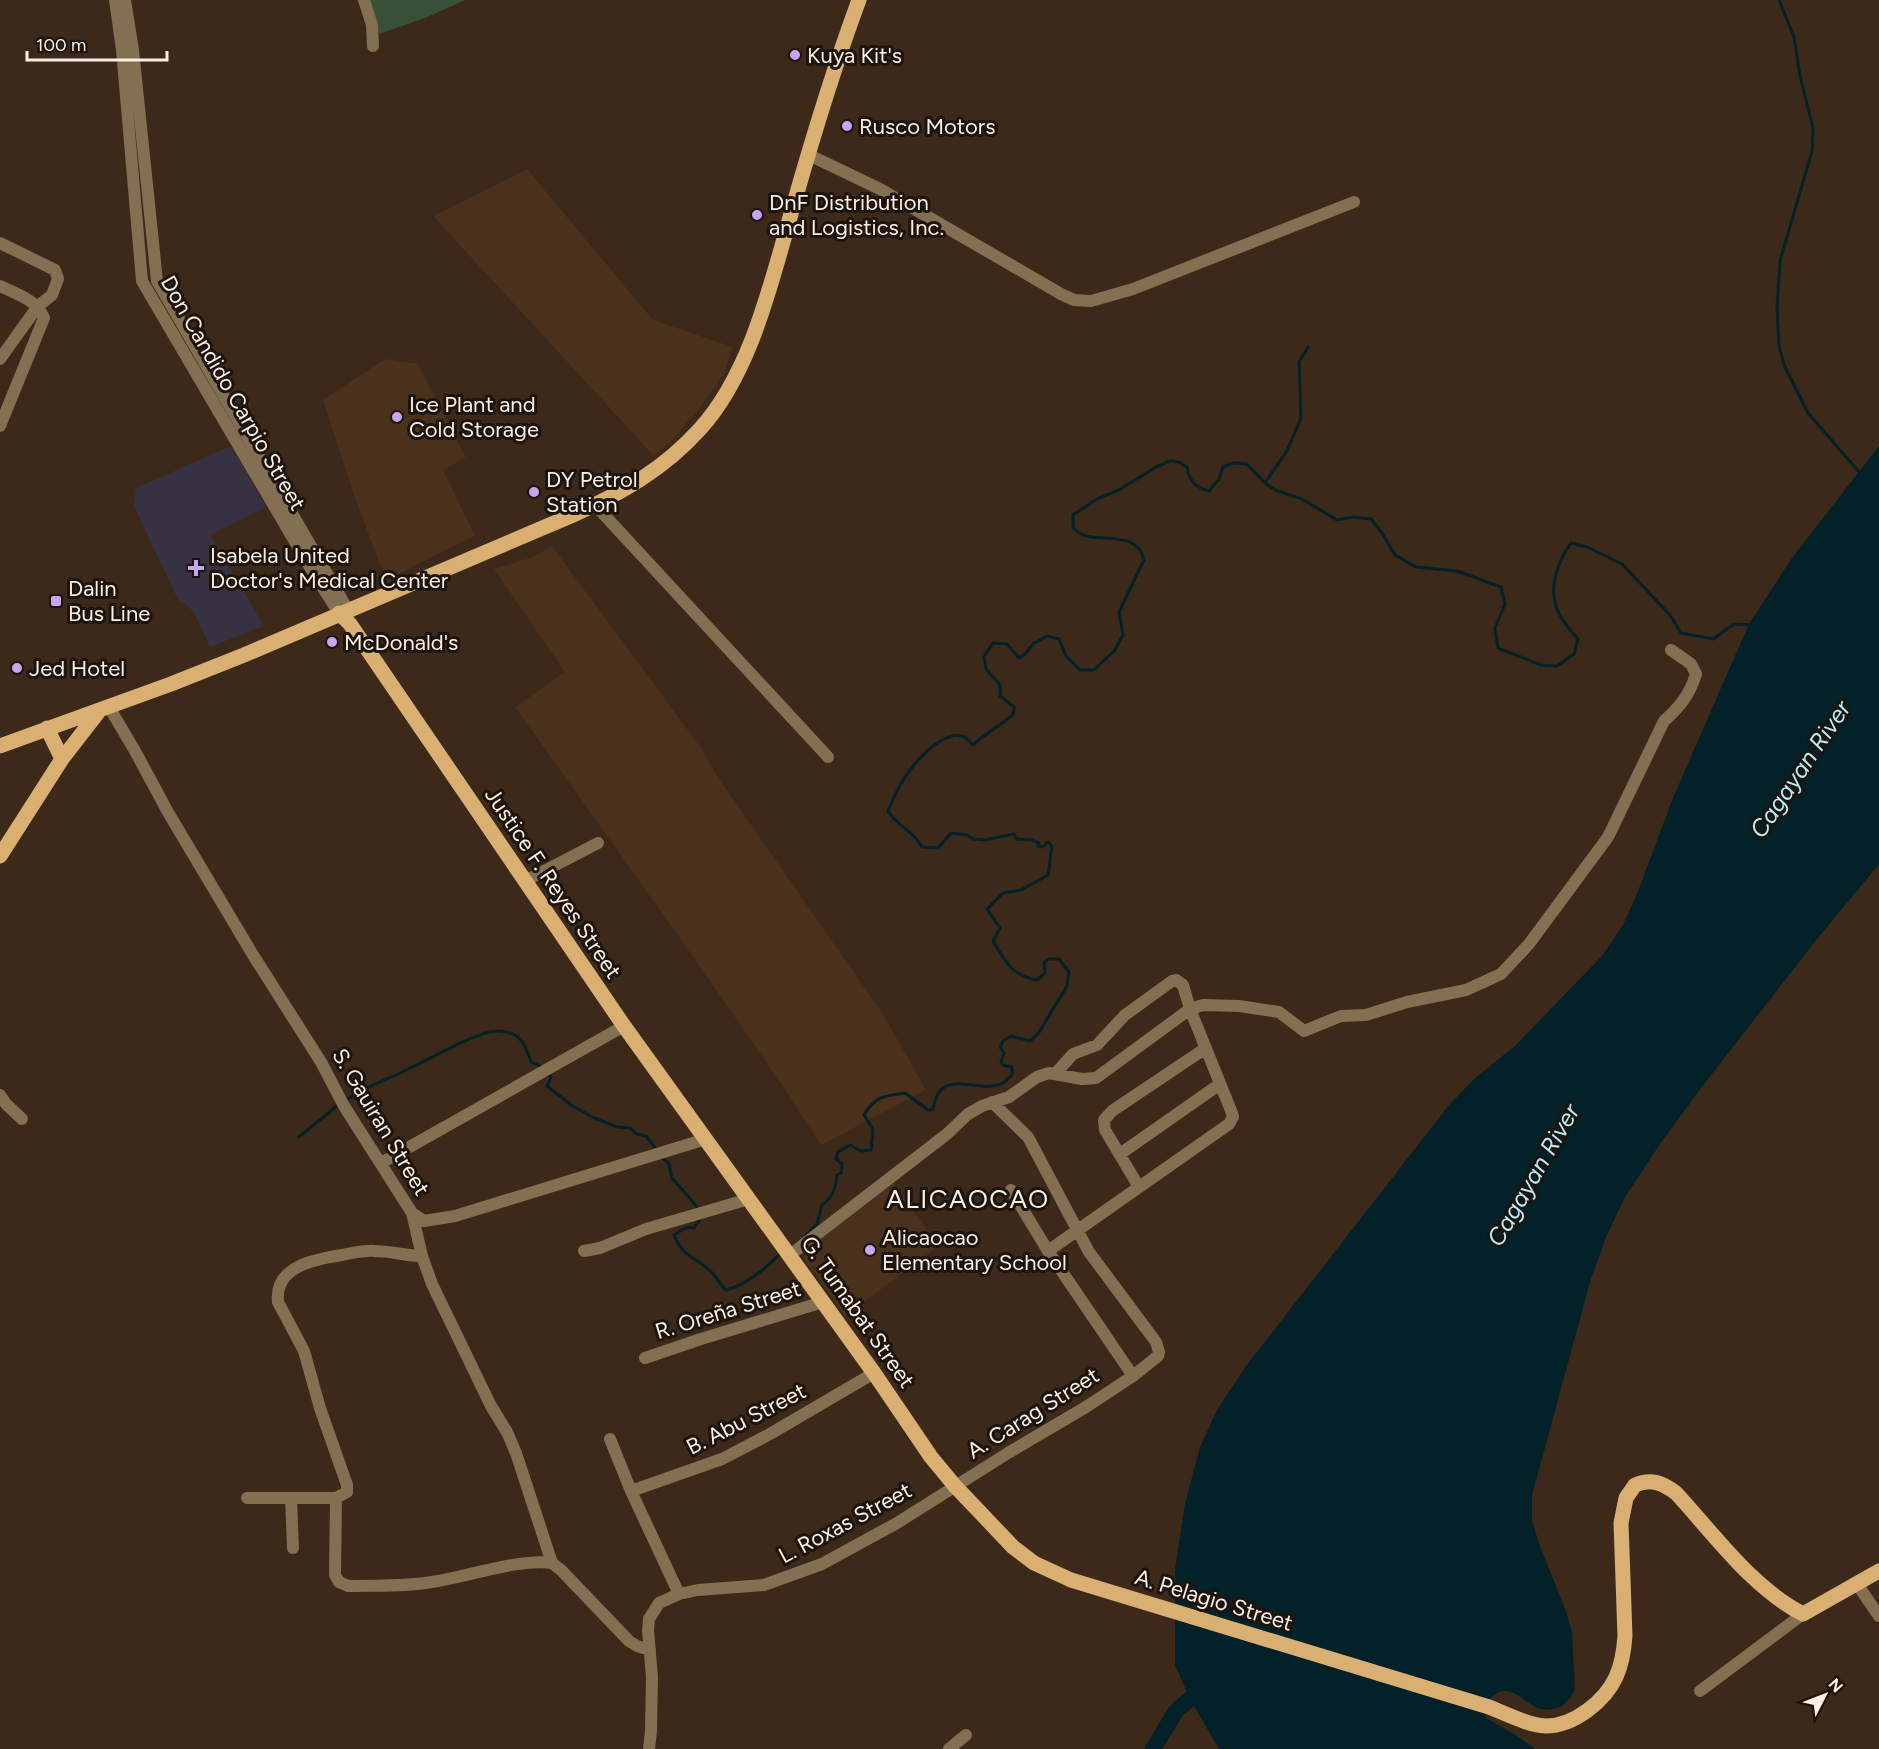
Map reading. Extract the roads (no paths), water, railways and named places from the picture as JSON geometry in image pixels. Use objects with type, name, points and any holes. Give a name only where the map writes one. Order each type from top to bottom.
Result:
[{"type":"main road","points":[[0,746],[346,616],[595,505],[630,487],[666,462],[701,427],[724,395],[750,341],[770,286],[859,0]]},
{"type":"main road","name":"Justice F. Reyes Street","points":[[346,616],[624,1026],[724,1164]]},
{"type":"main road","points":[[0,856],[62,759],[104,708]]},
{"type":"main road","points":[[47,728],[62,759]]},
{"type":"main road","name":"G. Tumabat Street","points":[[724,1164],[874,1373],[931,1457],[955,1486]]},
{"type":"main road","name":"A. Pelagio Street","points":[[955,1486],[1013,1547],[1034,1563],[1071,1580],[1489,1707],[1539,1725],[1550,1726],[1571,1720],[1608,1690],[1616,1678],[1623,1654],[1625,1636],[1621,1523],[1626,1498],[1635,1485],[1641,1482],[1657,1482],[1666,1485],[1676,1493],[1758,1582],[1780,1601],[1803,1614]]},
{"type":"main road","points":[[1803,1614],[1879,1571]]},
{"type":"street","name":"Don Candido Carpio Street","points":[[115,0],[122,50],[142,281],[306,560],[346,616]]},
{"type":"street","name":"Don Candido Carpio Street","points":[[125,0],[133,50],[157,281],[346,616]]},
{"type":"street","points":[[364,0],[372,25],[373,46]]},
{"type":"street","points":[[809,155],[880,189],[1061,294],[1082,302],[1133,289],[1354,202]]},
{"type":"street","points":[[0,243],[51,267],[58,274],[56,288],[52,295],[38,306],[0,358]]},
{"type":"street","points":[[0,426],[44,318],[38,306],[1,289]]},
{"type":"street","points":[[595,505],[751,677],[828,757]]},
{"type":"street","points":[[787,1252],[947,1134],[968,1114],[992,1102],[1016,1094],[1036,1077],[1049,1073],[1082,1079],[1096,1078],[1190,1009],[1203,1005],[1278,1012],[1304,1031],[1341,1016],[1366,1015],[1407,1002],[1466,990],[1501,974],[1529,944],[1608,837],[1664,721],[1676,711],[1691,691],[1696,674],[1691,664],[1671,650]]},
{"type":"street","name":"S. Gauiran Street","points":[[104,708],[135,750],[168,814],[321,1062],[341,1101],[412,1213],[422,1256],[432,1284],[491,1406],[507,1432],[552,1563],[629,1641],[650,1650]]},
{"type":"street","points":[[525,881],[598,843]]},
{"type":"street","points":[[1048,1251],[1228,1124],[1233,1116],[1190,1009],[1183,985],[1176,980],[1125,1015],[1103,1041],[1073,1054],[1055,1074]]},
{"type":"street","points":[[381,1163],[624,1026]]},
{"type":"street","points":[[1139,1187],[1103,1125],[1108,1115],[1206,1047]]},
{"type":"street","points":[[1120,1154],[1220,1084]]},
{"type":"street","points":[[0,1095],[22,1119]]},
{"type":"street","name":"A. Carag Street","points":[[955,1486],[1086,1407],[1155,1360],[1159,1352],[1158,1346],[1089,1252],[1028,1137],[992,1102]]},
{"type":"street","points":[[412,1213],[424,1221],[455,1216],[706,1139]]},
{"type":"street","points":[[1011,1190],[1048,1251],[1133,1376]]},
{"type":"street","points":[[584,1251],[600,1248],[646,1229],[749,1199]]},
{"type":"street","points":[[247,1498],[336,1498],[347,1492],[347,1485],[320,1408],[304,1351],[278,1302],[279,1287],[287,1275],[314,1260],[372,1250],[422,1256]]},
{"type":"street","name":"R. Oreña Street","points":[[645,1358],[823,1302]]},
{"type":"street","name":"B. Abu Street","points":[[631,1491],[731,1455],[874,1373]]},
{"type":"street","points":[[610,1439],[631,1491],[679,1594],[659,1603],[649,1618],[651,1731],[649,1749]]},
{"type":"street","name":"L. Roxas Street","points":[[679,1594],[764,1585],[803,1572],[897,1523],[955,1486]]},
{"type":"street","points":[[291,1498],[293,1548]]},
{"type":"street","points":[[336,1498],[335,1575],[339,1582],[348,1586],[429,1583],[494,1569],[534,1563],[552,1563]]},
{"type":"street","points":[[1857,1584],[1879,1616]]},
{"type":"street","points":[[1700,1691],[1803,1614]]},
{"type":"street","points":[[949,1749],[966,1735]]},
{"type":"water","name":"Cagayan River","points":[[1879,446],[1879,864],[1817,939],[1660,1144],[1625,1197],[1606,1237],[1590,1282],[1532,1495],[1532,1520],[1572,1633],[1575,1688],[1573,1694],[1566,1703],[1550,1710],[1538,1708],[1510,1692],[1498,1693],[1490,1699],[1487,1704],[1486,1718],[1535,1749],[1219,1749],[1190,1699],[1175,1665],[1175,1569],[1185,1504],[1200,1447],[1218,1408],[1246,1366],[1449,1105],[1475,1078],[1515,1046],[1602,956],[1623,925],[1637,894],[1673,798],[1749,624],[1792,558]]},
{"type":"waterway","points":[[1779,0],[1794,37],[1800,76],[1813,128],[1812,151],[1780,261],[1777,307],[1779,345],[1784,365],[1808,413],[1860,473]]},
{"type":"waterway","points":[[1265,483],[1287,451],[1301,418],[1299,362],[1308,347]]},
{"type":"waterway","points":[[806,1235],[817,1224],[822,1205],[831,1196],[837,1175],[841,1173],[842,1164],[836,1159],[838,1152],[850,1145],[861,1151],[871,1150],[873,1129],[864,1115],[876,1100],[905,1093],[928,1110],[933,1109],[937,1096],[943,1088],[951,1084],[991,1086],[1002,1083],[1012,1075],[1012,1067],[1003,1065],[1001,1062],[1004,1053],[1000,1047],[1003,1041],[1011,1036],[1030,1041],[1038,1034],[1067,986],[1069,972],[1059,959],[1048,959],[1044,963],[1045,973],[1037,980],[1015,971],[1001,955],[993,941],[1000,928],[987,909],[1003,893],[1021,890],[1048,875],[1052,846],[1048,842],[1043,847],[1038,846],[1039,843],[1032,840],[1016,839],[1014,834],[985,840],[951,833],[938,848],[922,847],[919,841],[888,811],[910,770],[936,744],[956,735],[965,737],[972,745],[1013,715],[1014,707],[1000,696],[1000,686],[986,667],[984,657],[993,643],[1007,644],[1019,658],[1034,643],[1047,636],[1059,639],[1066,656],[1080,670],[1094,670],[1115,650],[1123,635],[1119,612],[1144,560],[1141,551],[1128,541],[1086,536],[1073,528],[1073,515],[1097,499],[1117,491],[1170,461],[1179,462],[1187,467],[1194,483],[1209,491],[1219,479],[1223,467],[1233,463],[1247,464],[1275,490],[1302,499],[1337,520],[1354,517],[1371,519],[1395,555],[1416,567],[1457,571],[1501,587],[1505,604],[1495,628],[1498,648],[1541,665],[1557,666],[1574,654],[1578,639],[1561,617],[1556,607],[1554,594],[1557,571],[1571,543],[1587,547],[1622,564],[1670,615],[1681,633],[1713,639],[1734,624],[1753,625]]},
{"type":"waterway","points":[[346,1100],[488,1032],[505,1032],[516,1036],[524,1044],[531,1062],[542,1067]]},
{"type":"waterway","points":[[546,1072],[551,1077],[547,1086],[571,1105],[594,1118],[617,1127],[630,1128],[637,1134],[646,1136],[656,1149]]},
{"type":"waterway","points":[[299,1137],[338,1105]]},
{"type":"waterway","points":[[662,1157],[669,1164],[672,1178],[699,1209]]},
{"type":"waterway","points":[[701,1218],[694,1228],[687,1227],[674,1235],[682,1249],[708,1269],[726,1290],[749,1280],[781,1253]]},
{"type":"waterway","points":[[1153,1749],[1176,1711],[1190,1699],[1210,1696]]},
{"type":"place","name":"Kuya Kit's","points":[[795,55]]},
{"type":"place","name":"Rusco Motors","points":[[847,126]]},
{"type":"place","name":"DnF Distribution and Logistics, Inc.","points":[[757,215]]},
{"type":"place","name":"Ice Plant and Cold Storage","points":[[397,417]]},
{"type":"place","name":"DY Petrol Station","points":[[534,492]]},
{"type":"place","name":"Isabela United Doctor's Medical Center","points":[[196,568]]},
{"type":"place","name":"Dalin Bus Line","points":[[56,601]]},
{"type":"place","name":"McDonald's","points":[[332,642]]},
{"type":"place","name":"Jed Hotel","points":[[17,668]]},
{"type":"place","name":"Alicaocao Elementary School","points":[[870,1250]]},
{"type":"district","name":"ALICAOCAO","points":[[968,1199]]}]
